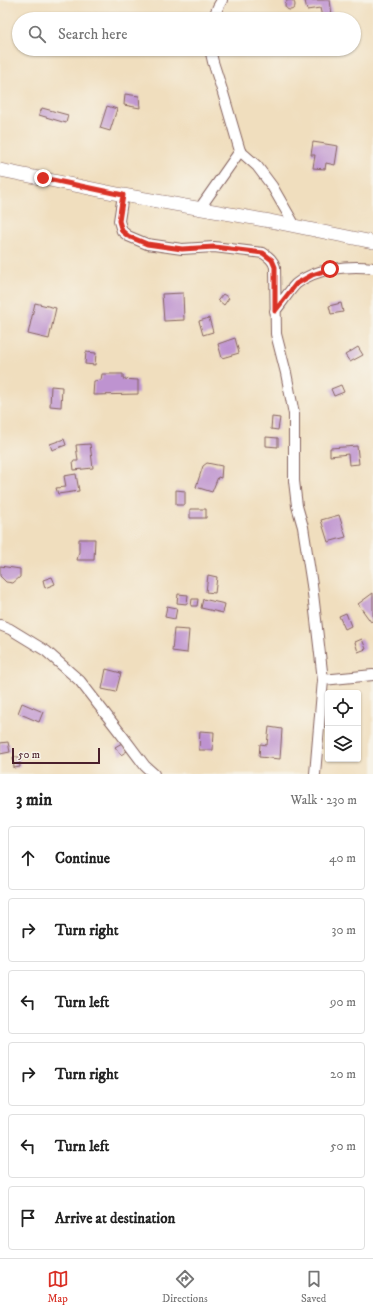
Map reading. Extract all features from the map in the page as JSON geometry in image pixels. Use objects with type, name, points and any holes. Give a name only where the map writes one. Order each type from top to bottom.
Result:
[{"type":"street","points":[[216,12],[222,0]]},
{"type":"street","points":[[211,56],[240,151],[257,166],[272,186],[295,226]]},
{"type":"street","points":[[200,208],[240,151]]},
{"type":"street","points":[[0,170],[123,195],[200,208],[373,242]]},
{"type":"street","points":[[123,195],[119,221],[122,231],[128,236],[147,244],[182,249],[214,247],[263,253],[274,263],[276,334],[294,414],[294,482],[297,506],[303,527],[309,563],[323,680],[315,774]]},
{"type":"street","points":[[275,311],[296,284],[312,275],[330,269],[360,266],[373,268]]},
{"type":"street","points":[[0,625],[10,629],[46,651],[80,681],[145,766],[154,774]]},
{"type":"street","points":[[323,680],[373,674]]},
{"type":"building","points":[[288,0],[292,0],[294,1],[294,9],[288,10],[285,7],[285,3]]},
{"type":"building","points":[[330,0],[332,12],[321,12],[320,8],[307,10],[305,1]]},
{"type":"building","points":[[125,94],[139,96],[140,108],[124,105]]},
{"type":"building","points":[[107,106],[117,109],[110,131],[100,128]]},
{"type":"building","points":[[42,108],[68,115],[66,123],[39,115]]},
{"type":"building","points":[[313,142],[338,146],[335,165],[326,163],[325,169],[313,168],[315,155],[311,155]]},
{"type":"building","points":[[183,293],[184,320],[164,321],[162,294]]},
{"type":"building","points":[[223,294],[229,298],[224,305],[218,300]]},
{"type":"building","points":[[35,303],[56,308],[49,339],[28,334]]},
{"type":"building","points":[[341,303],[343,312],[331,314],[329,306]]},
{"type":"building","points":[[209,318],[213,332],[203,335],[199,321]]},
{"type":"building","points":[[235,338],[239,353],[222,358],[218,344]]},
{"type":"building","points":[[358,347],[363,355],[350,362],[345,355]]},
{"type":"building","points":[[86,352],[96,353],[95,365],[85,364]]},
{"type":"building","points":[[102,374],[123,374],[123,379],[138,380],[138,394],[93,395],[94,381],[101,380]]},
{"type":"building","points":[[341,385],[344,392],[334,396],[331,389]]},
{"type":"building","points":[[51,386],[62,387],[61,407],[50,406]]},
{"type":"building","points":[[272,417],[280,418],[278,430],[271,429]]},
{"type":"building","points":[[266,437],[278,438],[278,447],[266,446]]},
{"type":"building","points":[[64,439],[66,445],[52,450],[50,444]]},
{"type":"building","points":[[90,444],[93,468],[74,470],[73,461],[78,461],[76,445]]},
{"type":"building","points":[[357,446],[359,464],[349,465],[348,454],[330,456],[330,448]]},
{"type":"building","points":[[207,463],[222,466],[221,478],[218,477],[212,492],[196,487],[203,466]]},
{"type":"building","points":[[76,474],[79,491],[58,494],[56,488],[66,487],[64,476]]},
{"type":"building","points":[[176,490],[185,491],[185,505],[176,505]]},
{"type":"building","points":[[190,509],[206,509],[206,518],[190,518]]},
{"type":"building","points":[[339,515],[346,537],[328,542],[321,520]]},
{"type":"building","points":[[79,539],[95,539],[94,560],[77,560],[79,552]]},
{"type":"building","points":[[0,566],[20,569],[20,577],[13,583],[6,582],[0,576]]},
{"type":"building","points":[[208,575],[217,577],[215,593],[206,592]]},
{"type":"building","points":[[52,577],[55,584],[45,588],[43,580]]},
{"type":"building","points":[[373,593],[373,620],[371,622],[358,604]]},
{"type":"building","points":[[178,594],[188,595],[187,604],[177,603]]},
{"type":"building","points":[[192,599],[198,599],[197,606],[191,606]]},
{"type":"building","points":[[203,599],[225,604],[223,613],[201,608]]},
{"type":"building","points":[[167,606],[177,608],[175,619],[165,617]]},
{"type":"building","points":[[346,613],[351,626],[345,629],[339,616]]},
{"type":"building","points":[[174,629],[189,630],[187,653],[172,651]]},
{"type":"building","points":[[362,639],[366,649],[358,652],[355,642]]},
{"type":"building","points":[[106,669],[121,673],[116,692],[102,689]]},
{"type":"building","points":[[22,703],[43,712],[39,722],[18,713]]},
{"type":"building","points":[[269,727],[282,729],[280,759],[259,757],[260,744],[267,745]]},
{"type":"building","points":[[200,731],[214,732],[213,750],[199,750]]},
{"type":"building","points":[[8,742],[10,752],[0,754],[0,743]]},
{"type":"building","points":[[122,743],[127,751],[121,755],[115,747]]},
{"type":"building","points":[[13,757],[19,757],[20,767],[14,768]]},
{"type":"route","points":[[43,178],[123,195],[119,221],[122,231],[128,236],[147,244],[182,249],[214,247],[263,253],[272,260],[275,267],[275,311],[296,284],[312,275],[330,269]]}]
